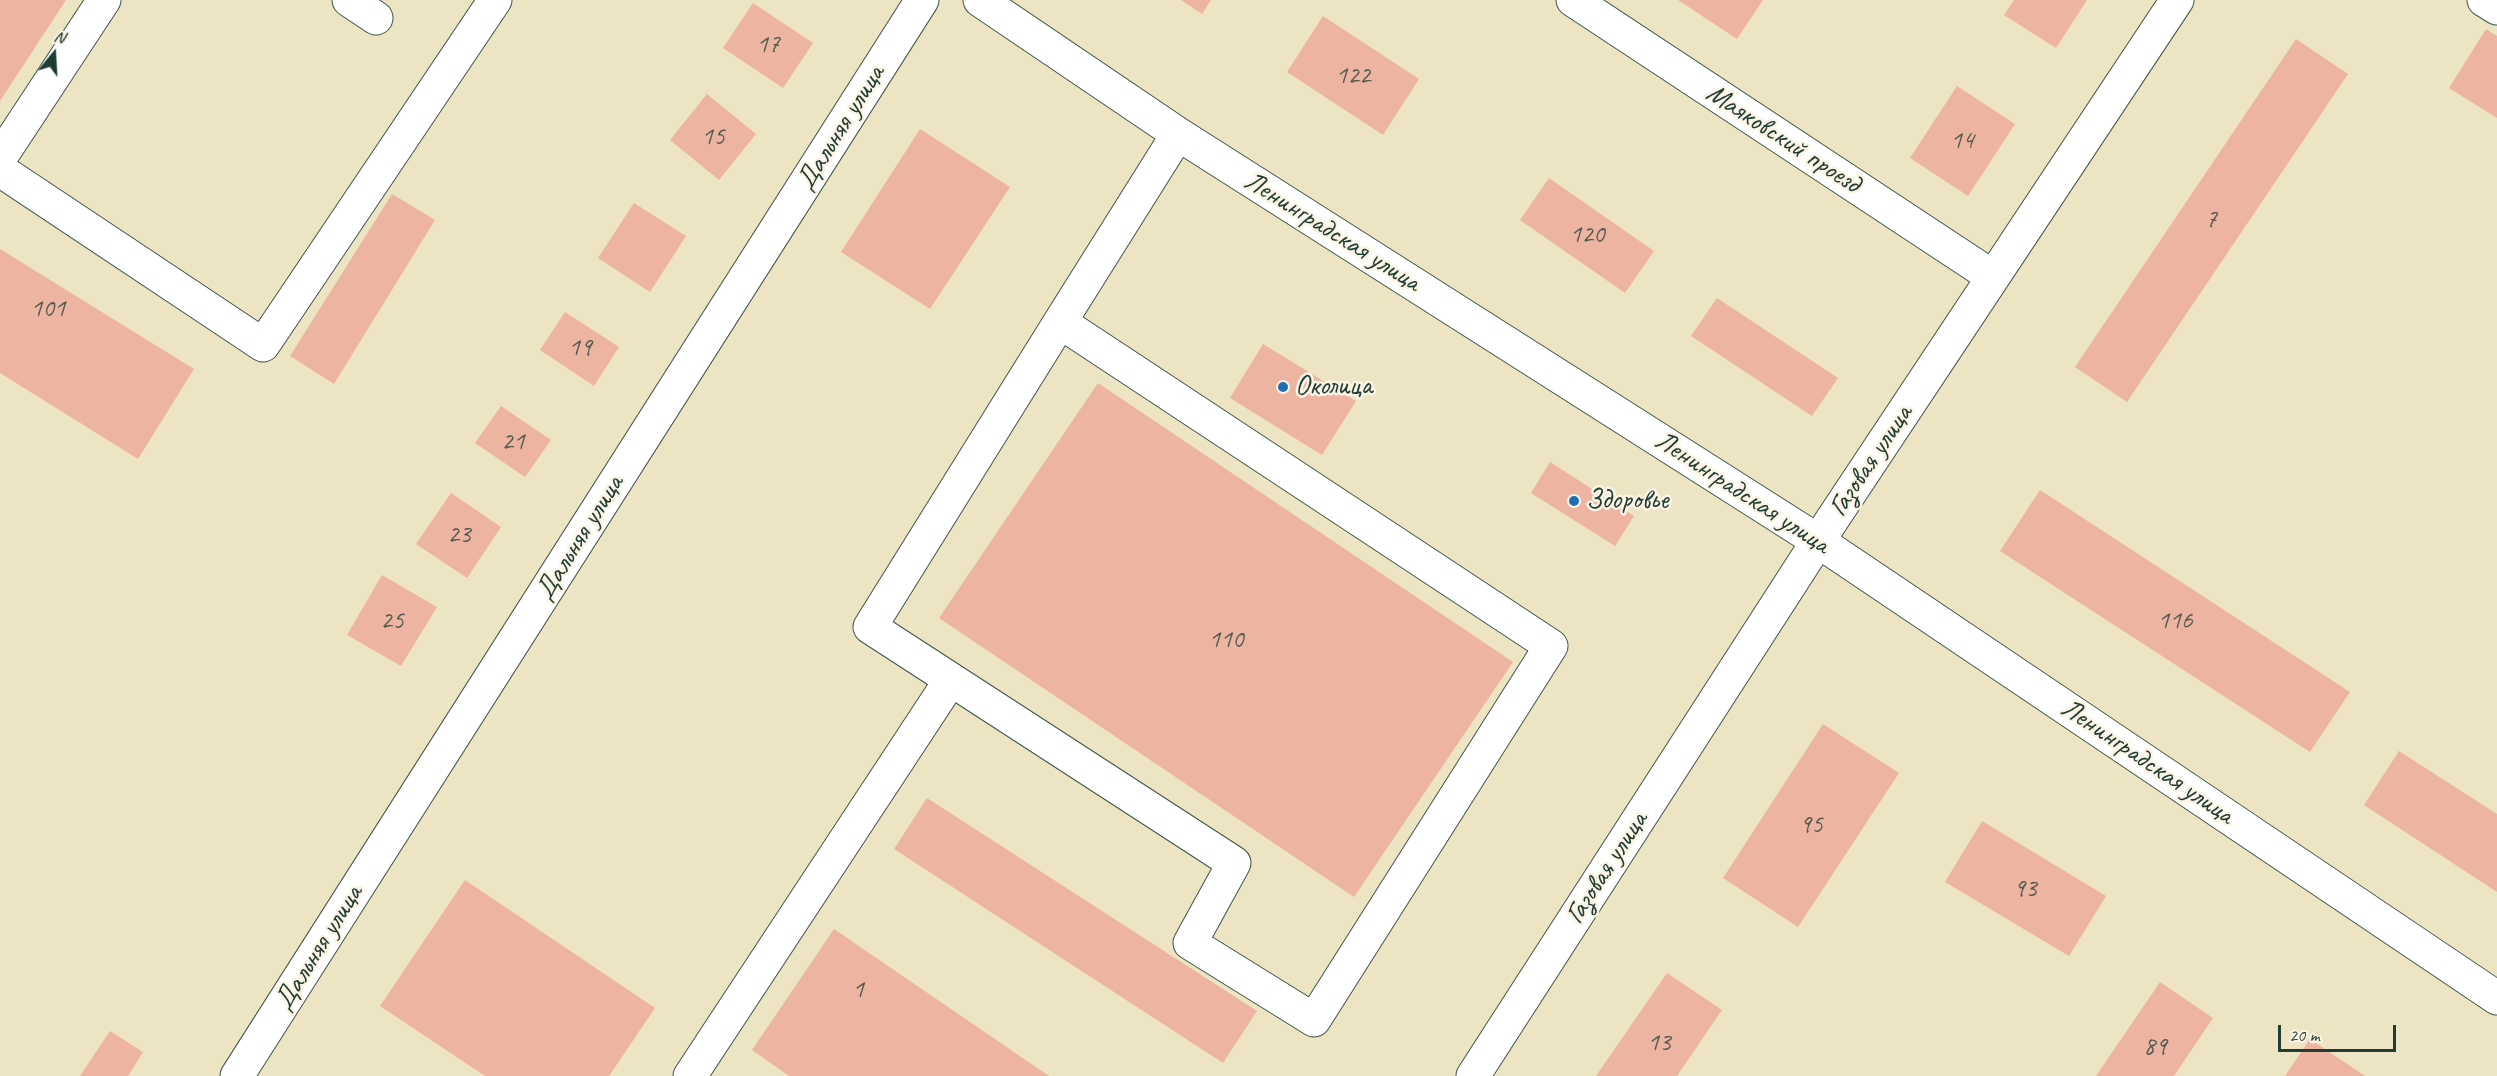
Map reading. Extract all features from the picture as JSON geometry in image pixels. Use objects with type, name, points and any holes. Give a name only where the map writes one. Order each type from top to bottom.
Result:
[{"type":"street","points":[[0,158],[104,0]]},
{"type":"street","points":[[349,0],[376,18]]},
{"type":"street","points":[[0,170],[263,345],[495,0]]},
{"type":"street","name":"Дальняя улица","points":[[237,1076],[922,0]]},
{"type":"street","name":"Ленинградская улица","points":[[980,0],[1178,134],[1818,541],[2497,998]]},
{"type":"street","name":"Маяковский проезд","points":[[1573,0],[1993,277]]},
{"type":"street","name":"Газовая улица","points":[[1473,1076],[1818,541],[2177,0]]},
{"type":"street","points":[[2484,0],[2497,8]]},
{"type":"street","points":[[1060,322],[1551,646],[1314,1020],[1190,944],[1234,863],[870,627],[1060,322],[1178,134]]},
{"type":"street","points":[[690,1076],[950,681]]},
{"type":"building","points":[[0,0],[66,0],[0,101]]},
{"type":"building","points":[[1181,0],[1211,0],[1202,14]]},
{"type":"building","points":[[1678,0],[1763,0],[1737,39]]},
{"type":"building","points":[[2014,0],[2087,0],[2056,48],[2004,15]]},
{"type":"building","points":[[753,3],[813,43],[783,88],[723,48]]},
{"type":"building","points":[[1323,16],[1419,79],[1383,135],[1287,72]]},
{"type":"building","points":[[2486,29],[2497,36],[2497,118],[2449,88]]},
{"type":"building","points":[[2296,39],[2348,74],[2127,402],[2075,367]]},
{"type":"building","points":[[1957,86],[2015,124],[1968,196],[1910,158]]},
{"type":"building","points":[[707,94],[756,134],[719,180],[670,140]]},
{"type":"building","points":[[920,129],[1010,187],[930,309],[841,252]]},
{"type":"building","points":[[1549,178],[1654,251],[1625,293],[1520,220]]},
{"type":"building","points":[[392,194],[435,220],[334,384],[290,356]]},
{"type":"building","points":[[634,203],[686,236],[650,292],[598,258]]},
{"type":"building","points":[[0,249],[194,369],[138,459],[0,373]]},
{"type":"building","points":[[1717,298],[1838,378],[1812,416],[1691,336]]},
{"type":"building","points":[[565,312],[619,347],[594,386],[540,350]]},
{"type":"building","points":[[1263,344],[1356,401],[1322,455],[1230,398]]},
{"type":"building","points":[[1098,383],[1513,662],[1354,897],[939,618]]},
{"type":"building","points":[[501,406],[551,440],[525,477],[475,443]]},
{"type":"building","points":[[1550,462],[1634,516],[1615,546],[1531,493]]},
{"type":"building","points":[[2040,490],[2350,692],[2310,752],[2000,551]]},
{"type":"building","points":[[451,493],[501,527],[467,578],[416,544]]},
{"type":"building","points":[[382,575],[437,607],[401,666],[347,635]]},
{"type":"building","points":[[1823,724],[1899,773],[1798,927],[1723,878]]},
{"type":"building","points":[[2399,751],[2497,814],[2497,892],[2364,805]]},
{"type":"building","points":[[927,798],[1257,1011],[1223,1063],[894,849]]},
{"type":"building","points":[[1982,821],[2106,896],[2069,956],[1945,882]]},
{"type":"building","points":[[465,880],[655,1008],[609,1076],[485,1076],[380,1006]]},
{"type":"building","points":[[834,929],[1049,1076],[789,1076],[752,1050]]},
{"type":"building","points":[[1667,973],[1722,1010],[1677,1076],[1596,1076]]},
{"type":"building","points":[[2160,982],[2213,1018],[2174,1076],[2096,1076]]},
{"type":"building","points":[[110,1031],[143,1052],[128,1076],[80,1076]]},
{"type":"building","points":[[2310,1039],[2365,1076],[2285,1076]]},
{"type":"place","name":"Околица","points":[[1283,387]]},
{"type":"place","name":"Здоровье","points":[[1574,501]]}]
